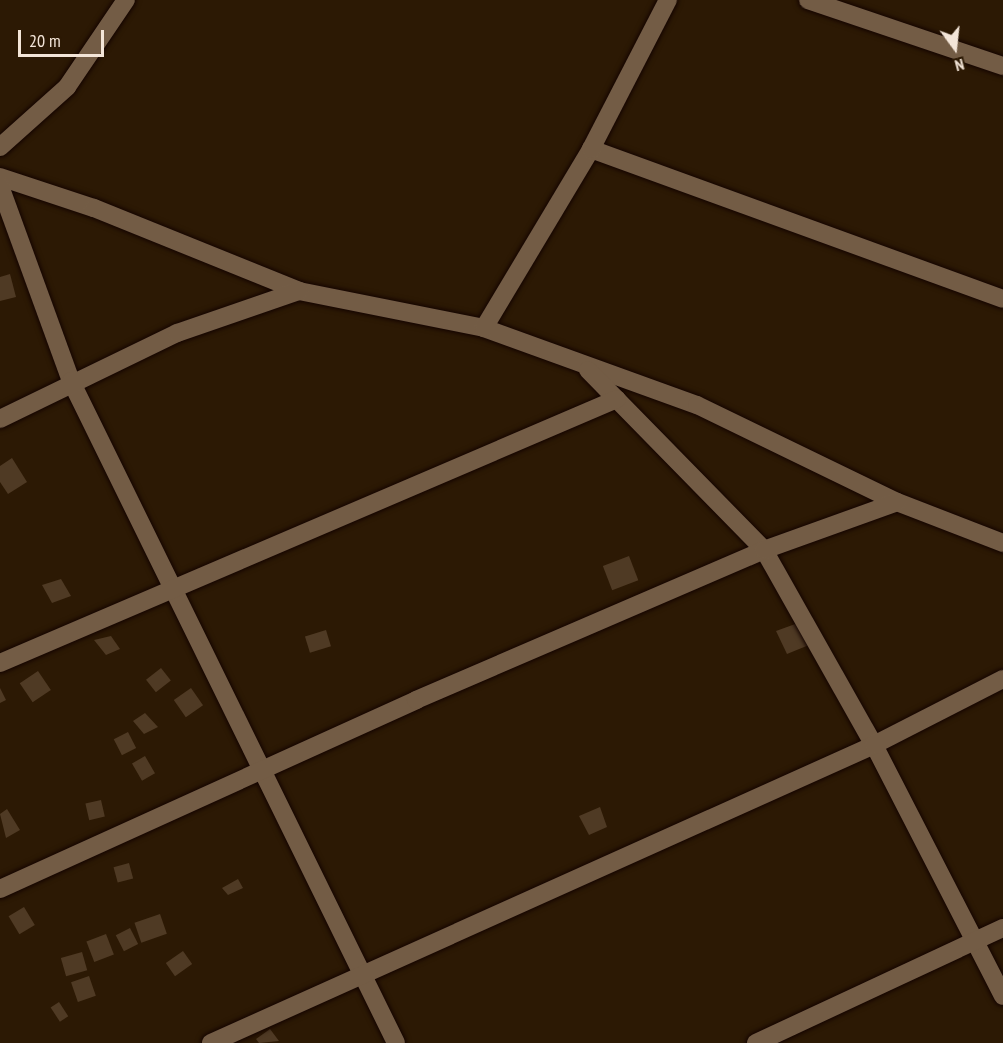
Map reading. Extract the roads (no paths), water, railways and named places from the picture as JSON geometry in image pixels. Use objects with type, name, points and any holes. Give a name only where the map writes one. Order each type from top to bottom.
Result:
[{"type":"street","points":[[0,147],[66,87],[126,0]]},
{"type":"street","points":[[484,328],[591,148],[668,0]]},
{"type":"street","points":[[807,0],[1003,66]]},
{"type":"street","points":[[591,148],[1003,299]]},
{"type":"street","points":[[0,177],[94,208],[299,291],[484,328],[585,367],[697,405],[897,502],[1003,543]]},
{"type":"street","points":[[0,186],[71,381],[170,591],[261,768],[360,975],[396,1043]]},
{"type":"street","points":[[0,419],[71,381],[177,333],[299,291]]},
{"type":"street","points":[[585,367],[764,550],[874,745],[978,940],[1003,996]]},
{"type":"street","points":[[0,663],[617,399]]},
{"type":"street","points":[[0,889],[261,768],[764,550],[897,502]]},
{"type":"street","points":[[211,1043],[874,745],[1003,679]]},
{"type":"street","points":[[756,1043],[1003,928]]}]
